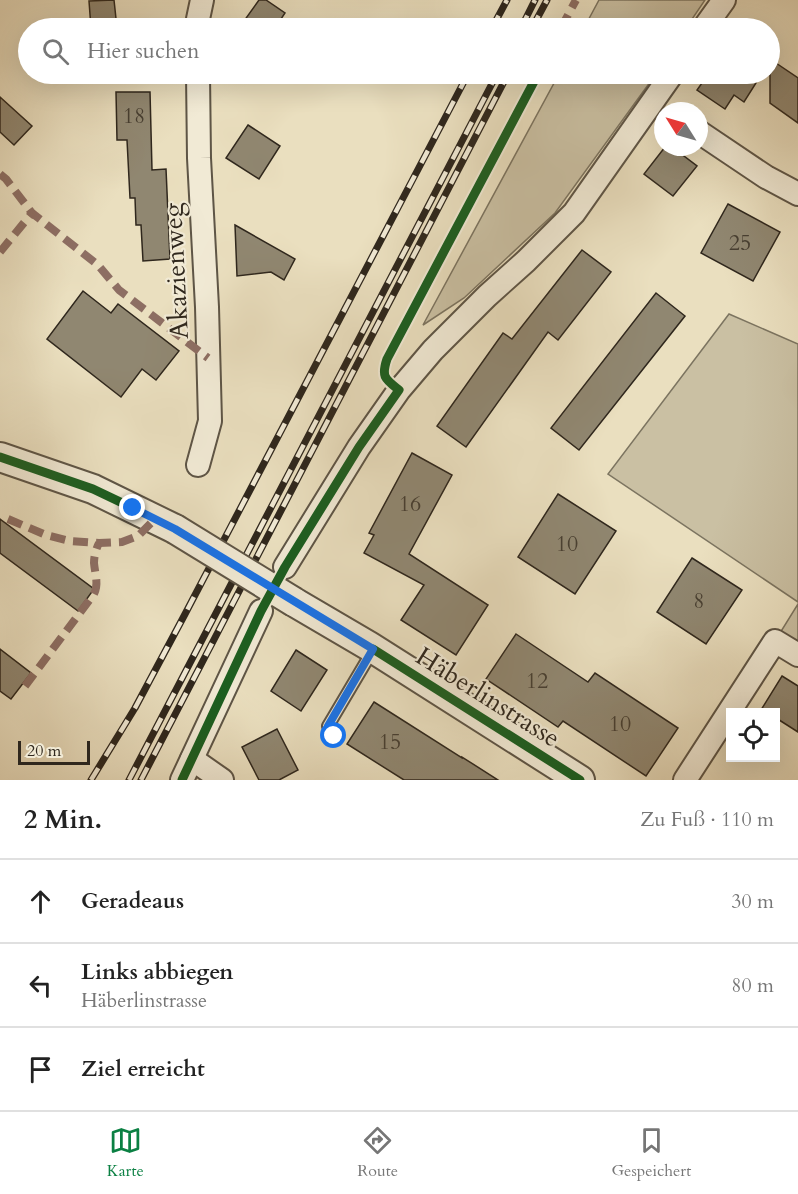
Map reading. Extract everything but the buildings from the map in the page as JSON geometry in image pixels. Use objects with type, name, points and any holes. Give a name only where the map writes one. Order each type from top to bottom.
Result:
[{"type":"street","points":[[198,18],[202,0]]},
{"type":"street","points":[[711,18],[724,0]]},
{"type":"street","name":"Akazienweg","points":[[198,84],[210,421],[198,465]]},
{"type":"street","points":[[662,102],[669,84]]},
{"type":"street","points":[[285,567],[359,447],[399,390],[433,350],[574,213],[654,115]]},
{"type":"street","points":[[708,138],[766,177],[798,194]]},
{"type":"street","name":"Häberlinstrasse","points":[[0,457],[93,489],[175,529],[373,649],[580,780]]},
{"type":"street","points":[[182,780],[261,611]]},
{"type":"street","points":[[685,780],[775,641],[798,655]]},
{"type":"street","points":[[192,759],[222,780]]},
{"type":"lane","points":[[334,736],[328,726],[373,649]]},
{"type":"shaded area","points":[[599,0],[705,0],[693,18],[589,18]]},
{"type":"shaded area","points":[[554,84],[649,84],[555,213],[464,298],[423,325]]},
{"type":"shaded area","points":[[729,314],[798,344],[798,602],[608,474]]},
{"type":"shaded area","points":[[798,604],[798,655],[775,641]]},
{"type":"railway","points":[[497,18],[507,0]]},
{"type":"railway","points":[[526,18],[535,0]]},
{"type":"railway","points":[[537,18],[547,0]]},
{"type":"railway","points":[[91,780],[135,708],[463,84]]},
{"type":"railway","points":[[129,780],[492,84]]},
{"type":"railway","points":[[141,780],[503,84]]},
{"type":"marked path","points":[[566,18],[576,0]]},
{"type":"marked path","points":[[0,174],[32,213],[98,265],[119,290],[208,358]]},
{"type":"marked path","points":[[0,252],[32,213]]},
{"type":"marked path","points":[[8,519],[46,535],[70,541],[99,543],[122,542],[138,536],[155,519]]},
{"type":"marked path","points":[[25,686],[94,594],[96,583],[94,560],[99,543]]},
{"type":"cycle path","points":[[182,780],[261,611],[285,567],[359,447],[399,390],[384,374],[387,359],[533,84]]},
{"type":"cycle path","points":[[0,457],[93,489],[133,508]]},
{"type":"cycle path","points":[[373,649],[580,780]]},
{"type":"route","points":[[133,508],[175,529],[373,649],[328,726],[334,736]]}]
